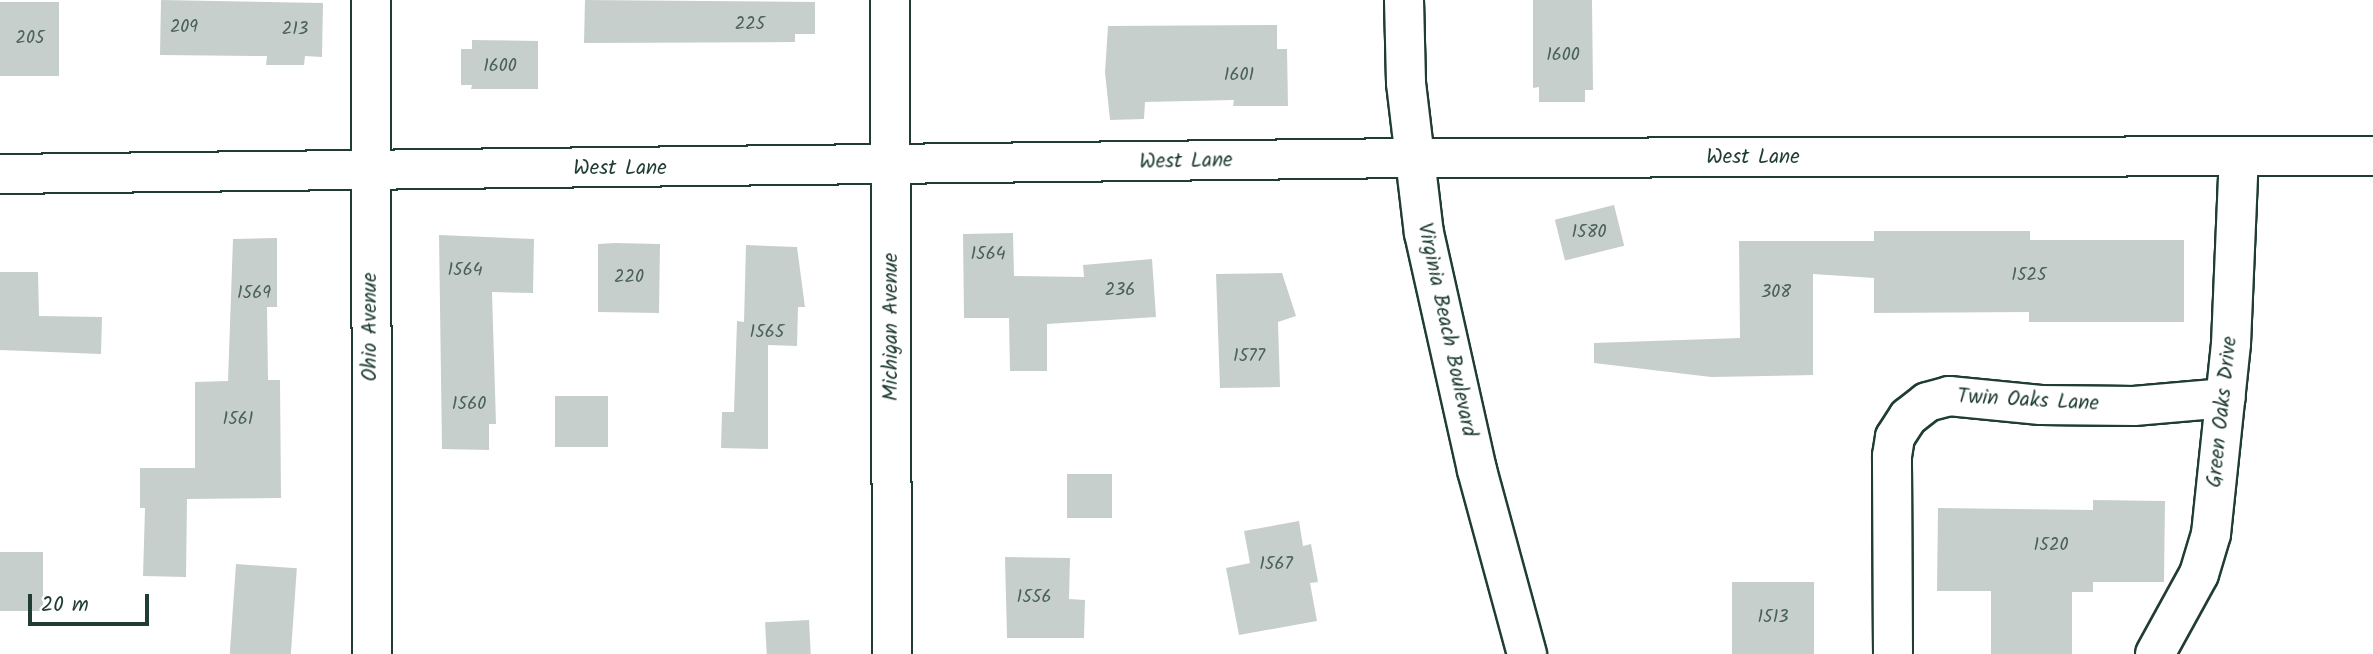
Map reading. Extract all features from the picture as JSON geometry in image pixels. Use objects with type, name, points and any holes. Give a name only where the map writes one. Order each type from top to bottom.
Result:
[{"type":"street","name":"Ohio Avenue","points":[[371,0],[372,654]]},
{"type":"street","name":"Michigan Avenue","points":[[890,0],[892,654]]},
{"type":"street","name":"Virginia Beach Boulevard","points":[[1404,0],[1413,158],[1448,348],[1527,654]]},
{"type":"street","name":"West Lane","points":[[0,174],[891,167],[1413,158],[2373,156]]},
{"type":"street","name":"Green Oaks Drive","points":[[2155,654],[2199,574],[2211,534],[2226,398],[2239,157]]},
{"type":"street","name":"Twin Oaks Lane","points":[[1893,654],[1892,456],[1895,437],[1908,417],[1927,402],[1949,396],[2042,405],[2134,406],[2226,398]]},
{"type":"building","points":[[161,0],[323,3],[322,57],[305,56],[304,65],[266,65],[267,56],[160,55]]},
{"type":"building","points":[[585,0],[815,2],[815,34],[795,34],[795,42],[584,43]]},
{"type":"building","points":[[1533,0],[1592,0],[1593,90],[1585,90],[1585,102],[1539,102],[1539,87],[1533,88]]},
{"type":"building","points":[[0,2],[59,2],[59,76],[0,76]]},
{"type":"building","points":[[1277,25],[1277,49],[1287,49],[1288,106],[1233,106],[1234,100],[1145,102],[1144,119],[1110,120],[1105,72],[1108,26]]},
{"type":"building","points":[[472,40],[538,41],[538,89],[471,89],[472,85],[461,85],[461,49],[472,49]]},
{"type":"building","points":[[1614,205],[1624,246],[1565,261],[1555,220]]},
{"type":"building","points":[[1874,231],[2030,231],[2030,240],[2184,240],[2184,322],[2029,322],[2029,312],[1874,313],[1874,278],[1813,274],[1813,375],[1711,377],[1594,363],[1594,343],[1740,338],[1739,241],[1874,241]]},
{"type":"building","points":[[1013,233],[1014,276],[1084,277],[1083,265],[1152,259],[1156,317],[1047,324],[1047,371],[1010,371],[1009,318],[964,318],[963,234]]},
{"type":"building","points":[[439,235],[534,239],[533,293],[492,292],[496,424],[489,424],[489,450],[442,449]]},
{"type":"building","points":[[277,238],[277,307],[267,307],[268,380],[280,380],[281,498],[187,499],[186,577],[143,576],[145,508],[140,508],[140,468],[195,468],[195,382],[228,381],[233,239]]},
{"type":"building","points":[[598,244],[660,244],[659,313],[598,312]]},
{"type":"building","points":[[746,245],[797,247],[805,307],[798,307],[797,346],[768,345],[768,449],[721,448],[722,412],[734,412],[737,321],[744,322]]},
{"type":"building","points":[[0,272],[38,272],[39,316],[102,317],[101,354],[0,350]]},
{"type":"building","points":[[1282,273],[1296,316],[1278,322],[1280,387],[1220,388],[1216,274]]},
{"type":"building","points":[[555,396],[608,396],[608,447],[555,447]]},
{"type":"building","points":[[1067,474],[1112,474],[1112,518],[1067,518]]},
{"type":"building","points":[[2093,500],[2165,501],[2164,582],[2093,582],[2093,592],[2072,592],[2072,654],[1991,654],[1991,591],[1937,591],[1938,508],[2093,510]]},
{"type":"building","points":[[1299,521],[1303,546],[1311,544],[1318,582],[1310,583],[1317,621],[1239,635],[1226,568],[1250,563],[1244,531]]},
{"type":"building","points":[[0,552],[43,552],[43,611],[0,611]]},
{"type":"building","points":[[1005,557],[1070,558],[1069,599],[1085,600],[1084,638],[1007,638]]},
{"type":"building","points":[[236,564],[297,568],[291,654],[230,654]]},
{"type":"building","points":[[1732,582],[1814,582],[1814,654],[1732,654]]},
{"type":"building","points":[[809,620],[811,654],[767,654],[765,622]]}]
